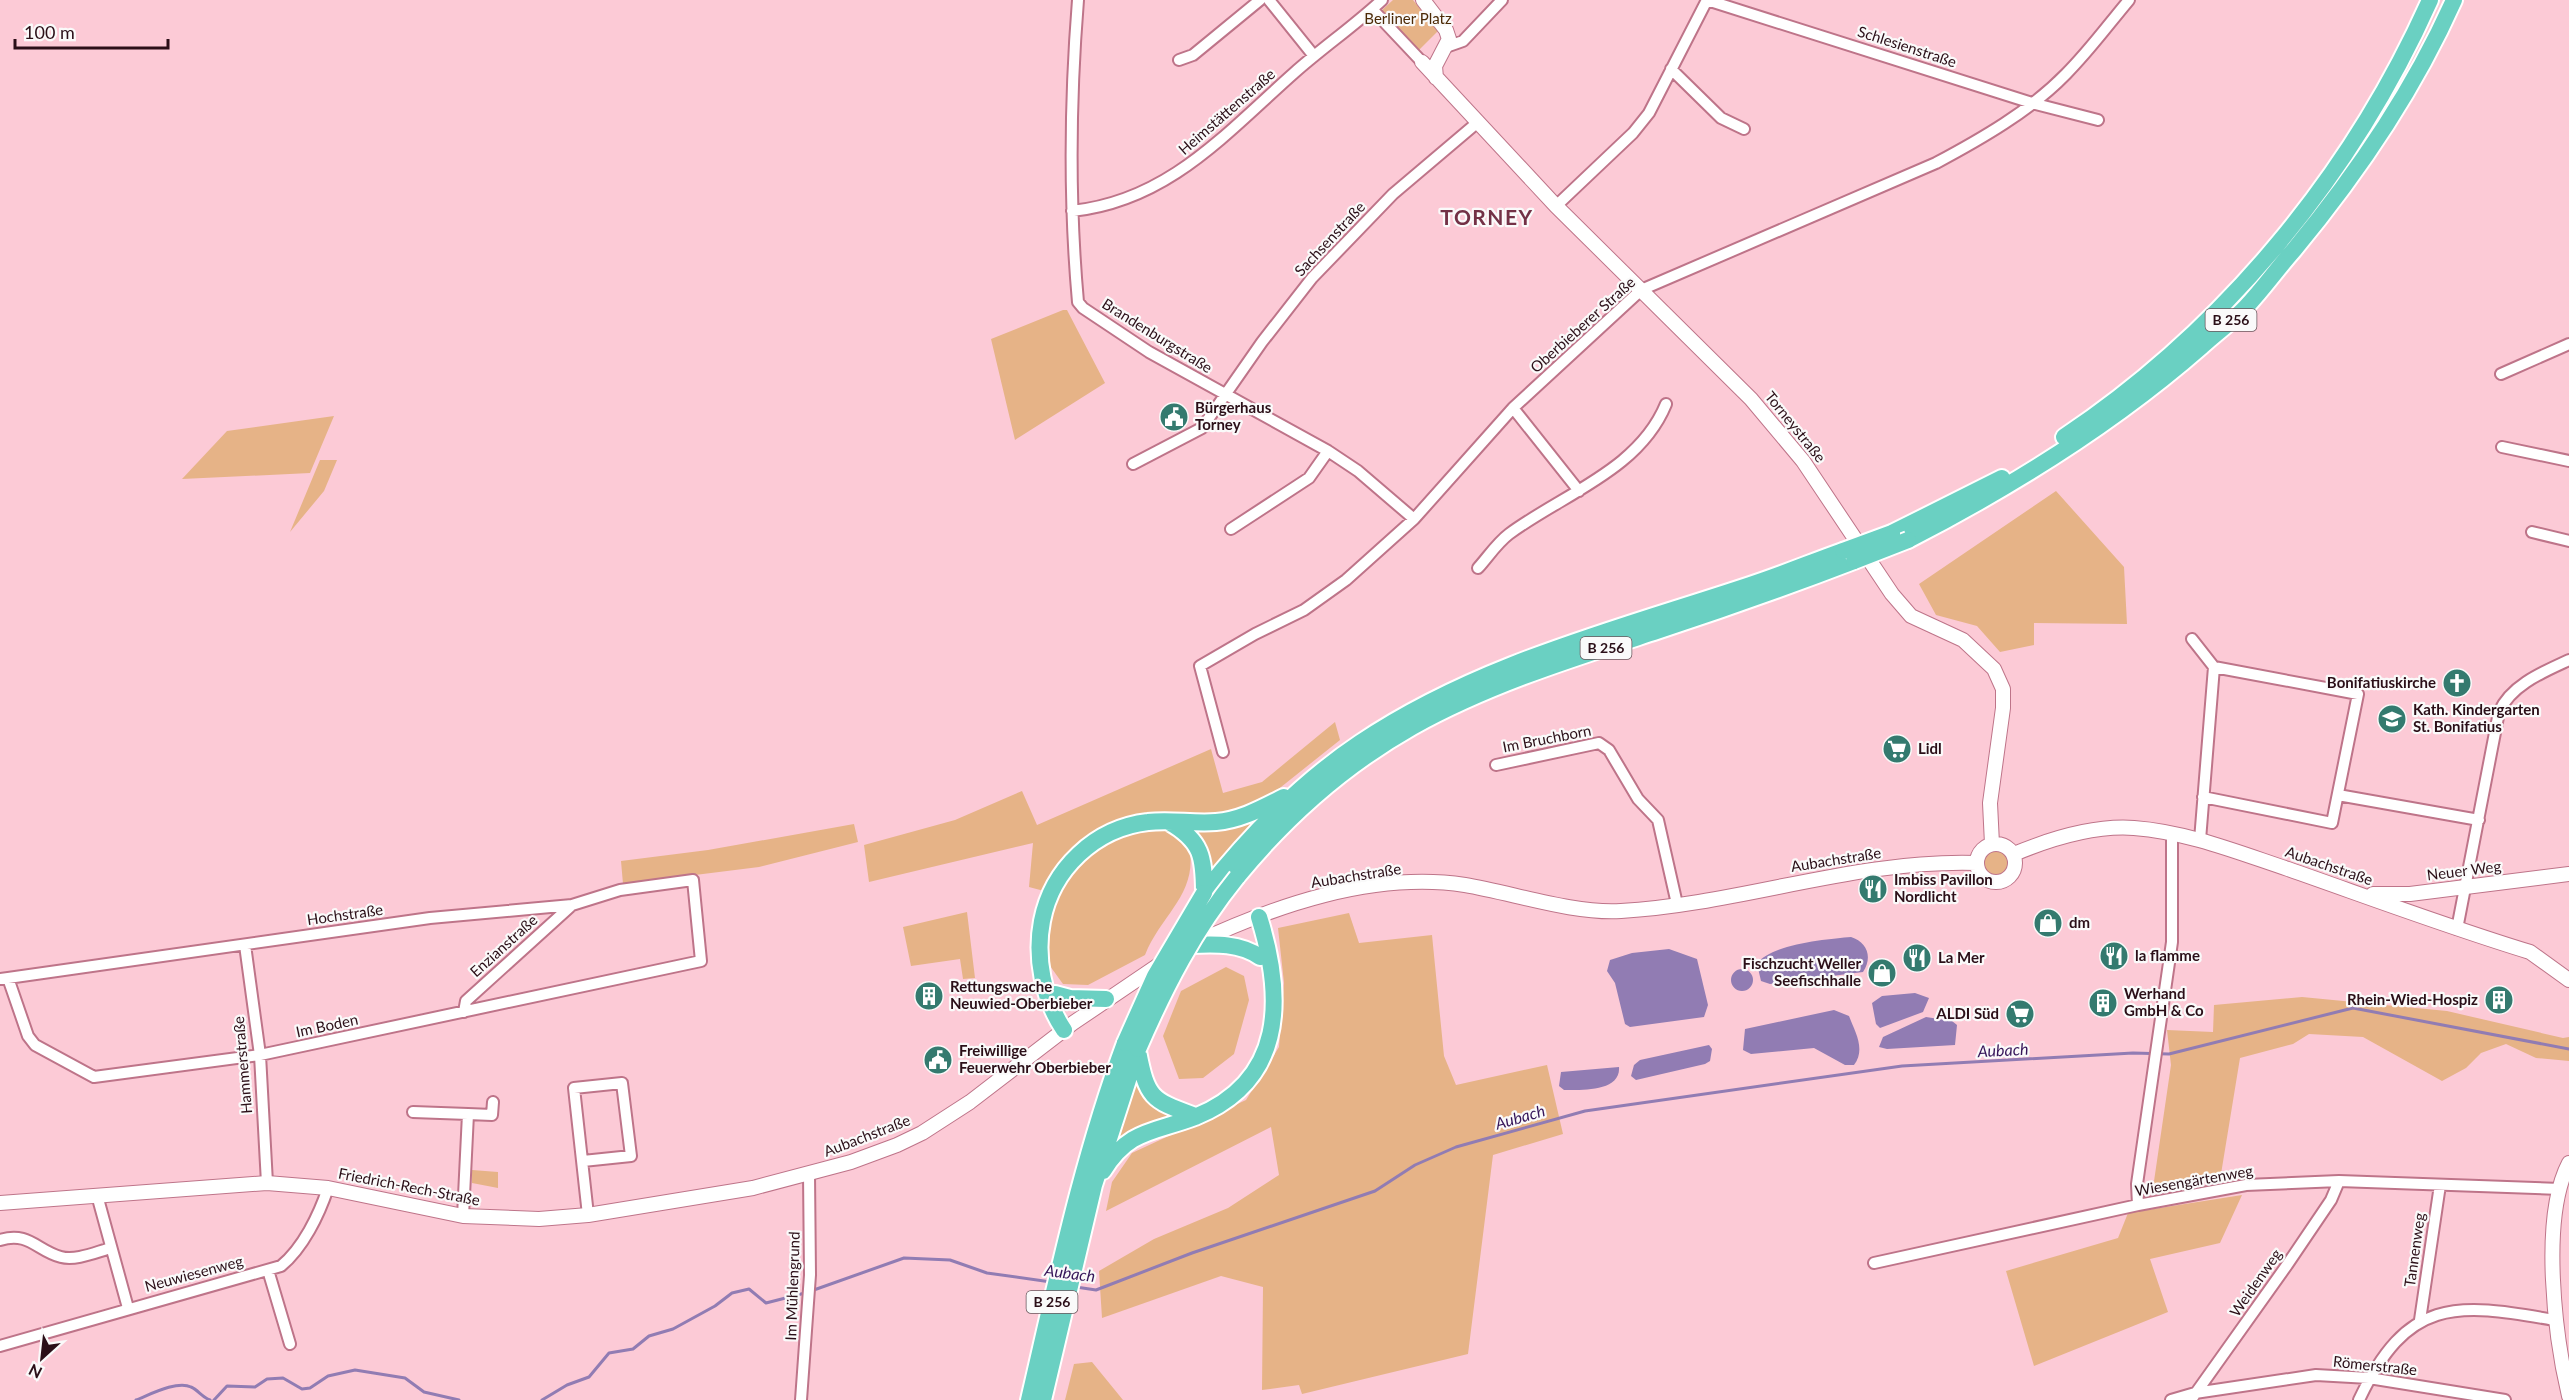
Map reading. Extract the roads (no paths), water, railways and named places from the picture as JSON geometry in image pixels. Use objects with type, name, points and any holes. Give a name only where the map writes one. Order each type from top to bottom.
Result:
[{"type":"highway","name":"B 256","points":[[1043,1400],[1105,1100],[1131,1046],[1205,919],[1237,877],[1278,830],[1328,785],[1367,756],[1413,727],[1532,673],[1747,601],[1849,556],[1996,482],[2092,418],[2161,362],[2232,297],[2309,205],[2366,123],[2411,43],[2430,0]]},
{"type":"highway","name":"B 256","points":[[1029,1400],[1082,1206],[1094,1185],[1131,1046],[1155,976],[1204,893],[1242,846],[1305,786],[1381,729],[1489,675],[1571,644],[1751,585],[1908,540],[1992,496],[2093,431],[2170,374],[2246,307],[2325,212],[2382,134],[2431,51],[2454,0]]},
{"type":"highway","points":[[1064,1030],[1044,985],[1040,930],[1044,911],[1060,875],[1074,858],[1106,834],[1126,826],[1149,822],[1216,822],[1238,818],[1305,786]]},
{"type":"highway","points":[[1168,822],[1189,836],[1201,854],[1204,893]]},
{"type":"highway","points":[[1259,917],[1253,937],[1260,957],[1272,976]]},
{"type":"highway","points":[[1094,1185],[1116,1152],[1133,1137],[1195,1116],[1230,1097],[1262,1058],[1273,1028],[1275,1010],[1269,949],[1259,917]]},
{"type":"highway","points":[[1192,945],[1229,945],[1260,957]]},
{"type":"highway","points":[[1041,962],[1066,1013],[1067,1020],[1064,1030]]},
{"type":"highway","points":[[1055,994],[1070,998],[1106,999]]},
{"type":"highway","points":[[1131,1046],[1143,1078],[1156,1100],[1195,1116]]},
{"type":"street","name":"Brandenburgstraße","points":[[1078,0],[1074,53],[1072,211],[1078,302],[1083,308],[1149,352],[1328,451],[1358,471],[1414,519]]},
{"type":"street","points":[[1179,60],[1193,55],[1260,0]]},
{"type":"street","points":[[1269,0],[1314,56]]},
{"type":"street","name":"Heimstättenstraße","points":[[1072,211],[1096,208],[1137,195],[1184,170],[1314,56],[1382,0]]},
{"type":"street","points":[[1423,0],[1446,30],[1449,39],[1434,66],[1436,78]]},
{"type":"street","points":[[1446,47],[1463,41],[1502,0]]},
{"type":"street","points":[[1556,206],[1634,133],[1649,113],[1707,0]]},
{"type":"street","name":"Schlesienstraße","points":[[1707,0],[2032,103],[2098,120]]},
{"type":"street","name":"Oberbieberer Straße","points":[[1223,752],[1200,666],[1255,634],[1304,610],[1346,580],[1414,519],[1513,408],[1641,290],[1936,163],[2032,103],[2066,75],[2129,0]]},
{"type":"street","name":"Torneystraße","points":[[1372,9],[1556,206],[1751,399],[1799,456],[1878,570],[1892,594],[1911,616],[1963,640],[1994,669],[2003,690],[2003,708],[1990,802],[1992,844]]},
{"type":"street","points":[[1671,69],[1721,118],[1744,129]]},
{"type":"street","name":"Sachsenstraße","points":[[1133,464],[1202,428],[1262,342],[1312,278],[1393,194],[1478,122]]},
{"type":"street","points":[[2501,374],[2569,344]]},
{"type":"street","points":[[1478,568],[1508,535],[1579,491],[1628,456],[1659,422],[1666,404]]},
{"type":"street","points":[[1513,408],[1579,491]]},
{"type":"street","points":[[2502,447],[2569,461]]},
{"type":"street","points":[[1231,529],[1309,478],[1328,451]]},
{"type":"street","points":[[2532,532],[2569,541]]},
{"type":"street","points":[[2192,639],[2214,667],[2358,694],[2332,823],[2203,797]]},
{"type":"street","points":[[2457,929],[2467,888],[2499,712],[2505,700],[2514,690],[2568,662]]},
{"type":"street","points":[[2200,840],[2214,667]]},
{"type":"street","name":"Im Bruchborn","points":[[1496,765],[1599,742],[1610,750],[1638,800],[1658,820],[1677,904]]},
{"type":"street","points":[[2338,795],[2479,820]]},
{"type":"street","name":"Aubachstraße","points":[[2014,854],[2059,838],[2092,831],[2132,828],[2172,833],[2362,893],[2457,929],[2530,952],[2569,980]]},
{"type":"street","points":[[2138,1205],[2137,1184],[2172,942],[2172,833]]},
{"type":"street","points":[[1992,844],[2004,845],[2014,854],[2014,871],[2008,879],[1999,882],[1989,881],[1981,875],[1977,863],[1978,855],[1985,847],[1992,844]]},
{"type":"street","name":"Aubachstraße","points":[[809,1174],[897,1145],[929,1129],[983,1093],[1106,999],[1192,945],[1288,905],[1321,896],[1371,887],[1426,883],[1463,885],[1550,904],[1618,912],[1677,904],[1870,870],[1930,862],[1977,863]]},
{"type":"street","name":"Neuer Weg","points":[[2362,893],[2409,894],[2569,874]]},
{"type":"street","name":"Hochstraße","points":[[4,978],[430,918],[572,905],[620,890],[693,880],[701,961]]},
{"type":"street","name":"Enzianstraße","points":[[464,1012],[466,1001],[572,905]]},
{"type":"street","name":"Hammerstraße","points":[[245,945],[260,1055],[267,1183]]},
{"type":"street","name":"Im Boden","points":[[4,978],[28,1036],[35,1045],[94,1077],[260,1055],[701,961]]},
{"type":"street","points":[[583,1161],[631,1156],[621,1083],[574,1088],[588,1215]]},
{"type":"street","points":[[413,1112],[492,1115],[493,1102]]},
{"type":"street","points":[[464,1216],[468,1114]]},
{"type":"street","points":[[2569,1163],[2560,1189],[2554,1254],[2554,1320],[2569,1396]]},
{"type":"street","name":"Friedrich-Rech-Straße","points":[[0,1203],[267,1183],[328,1188],[464,1216],[539,1219],[588,1215],[700,1198],[809,1174]]},
{"type":"street","name":"Im Mühlengrund","points":[[801,1400],[810,1275],[809,1174]]},
{"type":"street","name":"Wiesengärtenweg","points":[[1874,1263],[2138,1205],[2246,1185],[2338,1181],[2560,1189]]},
{"type":"street","name":"Weidenweg","points":[[2193,1397],[2294,1256],[2331,1200],[2338,1181]]},
{"type":"street","name":"Tannenweg","points":[[2420,1320],[2440,1185]]},
{"type":"street","name":"Neuwiesenweg","points":[[0,1346],[281,1266],[292,1257],[323,1203],[328,1188]]},
{"type":"street","name":"Neuwiesenweg","points":[[97,1195],[128,1308]]},
{"type":"street","points":[[0,1240],[20,1238],[34,1242],[61,1257],[74,1257],[111,1248]]},
{"type":"street","points":[[268,1270],[290,1344]]},
{"type":"street","points":[[2359,1400],[2369,1378],[2390,1350],[2420,1320],[2439,1313],[2467,1308],[2504,1311],[2554,1320]]},
{"type":"street","name":"Römerstraße","points":[[2171,1400],[2316,1375],[2369,1378],[2505,1400]]},
{"type":"waterway","name":"Aubach","points":[[1076,1287],[1096,1290],[1192,1253],[1375,1191],[1415,1165],[1456,1147],[1585,1111],[1902,1066],[2133,1053],[2169,1054],[2353,1008],[2569,1049]]},
{"type":"waterway","name":"Aubach","points":[[811,1291],[904,1258],[950,1260],[987,1273],[1051,1282]]},
{"type":"waterway","name":"Aubach","points":[[542,1400],[567,1385],[589,1377],[609,1353],[633,1349],[649,1336],[673,1329],[715,1306],[732,1293],[749,1289],[766,1303],[805,1293]]},
{"type":"waterway","name":"Aubach","points":[[214,1400],[227,1386],[255,1387],[267,1379],[283,1378],[302,1389],[310,1388],[328,1376],[355,1370],[405,1378],[424,1392],[459,1400]]},
{"type":"waterway","name":"Aubach","points":[[136,1400],[178,1385],[193,1388],[210,1400]]},
{"type":"place","name":"Bürgerhaus Torney","points":[[1174,417]]},
{"type":"place","name":"Bonifatiuskirche","points":[[2457,683]]},
{"type":"place","name":"Kath. Kindergarten St. Bonifatius","points":[[2392,719]]},
{"type":"place","name":"Lidl","points":[[1897,749]]},
{"type":"place","name":"Imbiss Pavillon Nordlicht","points":[[1873,889]]},
{"type":"place","name":"dm","points":[[2048,923]]},
{"type":"place","name":"la flamme","points":[[2114,956]]},
{"type":"place","name":"La Mer","points":[[1917,958]]},
{"type":"place","name":"Fischzucht Weller Seefischhalle","points":[[1882,973]]},
{"type":"place","name":"Rettungswache Neuwied-Oberbieber","points":[[929,996]]},
{"type":"place","name":"Rhein-Wied-Hospiz","points":[[2499,1000]]},
{"type":"place","name":"Werhand GmbH & Co","points":[[2103,1003]]},
{"type":"place","name":"ALDI Süd","points":[[2020,1014]]},
{"type":"place","name":"Freiwillige Feuerwehr Oberbieber","points":[[938,1060]]},
{"type":"district","name":"TORNEY","points":[[1487,218]]},
{"type":"park label","name":"Berliner Platz","points":[[1408,19]]}]
